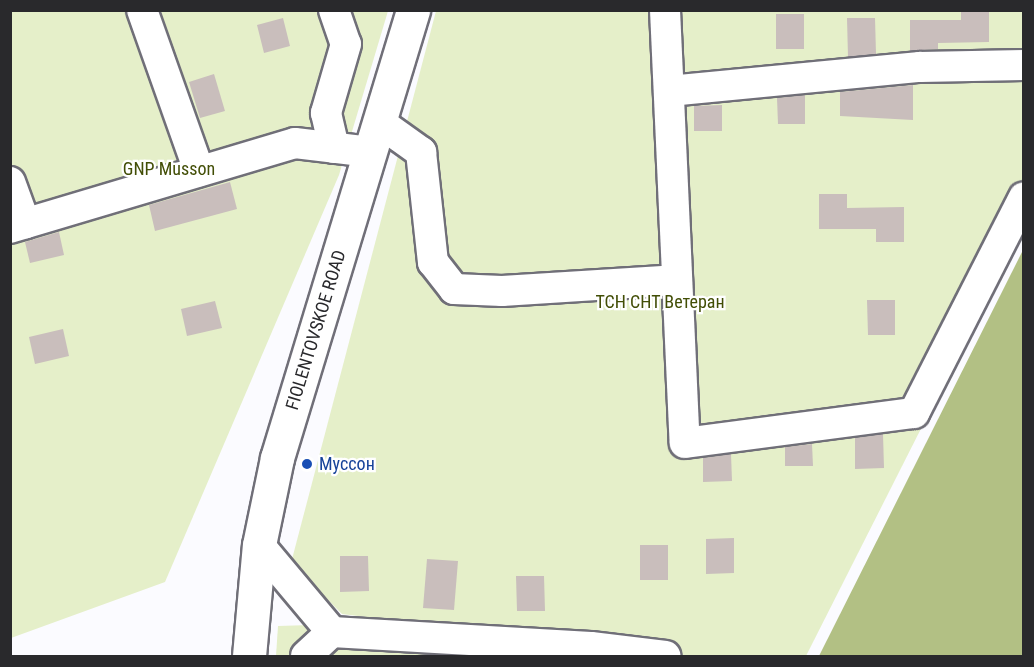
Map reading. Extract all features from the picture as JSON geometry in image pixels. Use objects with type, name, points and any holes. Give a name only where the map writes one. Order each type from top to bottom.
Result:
[{"type":"main road","name":"FIOLENTOVSKOE ROAD","points":[[249,657],[259,546],[277,458],[413,10]]},
{"type":"lane","points":[[142,10],[199,171]]},
{"type":"lane","points":[[334,10],[346,44],[326,113],[334,148]]},
{"type":"lane","points":[[665,10],[675,280],[685,443],[914,413],[1023,197]]},
{"type":"lane","points":[[669,91],[920,67],[1023,65]]},
{"type":"lane","points":[[10,182],[18,225],[295,143],[334,148],[374,137],[421,152],[433,262],[454,289],[502,291],[675,280]]},
{"type":"lane","points":[[259,546],[332,632],[665,657]]},
{"type":"lane","points":[[306,657],[332,632]]},
{"type":"green space","name":"GNP Musson","points":[[11,11],[388,11],[339,175],[165,582],[11,638]]},
{"type":"green space","name":"ТСН СНТ Ветеран","points":[[436,11],[1023,11],[1023,227],[806,656],[673,656],[342,614],[291,563]]},
{"type":"green space","points":[[1023,250],[1023,656],[819,656]]},
{"type":"green space","points":[[342,624],[592,656],[276,656],[278,626]]},
{"type":"building","points":[[961,10],[989,10],[989,42],[938,43],[938,49],[910,51],[910,20],[961,20]]},
{"type":"building","points":[[776,14],[804,14],[804,49],[776,49]]},
{"type":"building","points":[[283,18],[290,46],[264,53],[257,25]]},
{"type":"building","points":[[847,18],[875,18],[876,54],[848,57]]},
{"type":"building","points":[[214,74],[225,111],[200,118],[189,82]]},
{"type":"building","points":[[913,85],[913,120],[840,116],[840,92]]},
{"type":"building","points":[[805,95],[805,124],[778,124],[777,98]]},
{"type":"building","points":[[722,105],[722,131],[694,131],[694,106]]},
{"type":"building","points":[[230,182],[237,209],[155,231],[149,205]]},
{"type":"building","points":[[819,194],[847,194],[847,208],[904,207],[904,242],[876,242],[876,229],[819,229]]},
{"type":"building","points":[[59,232],[64,255],[30,263],[25,242]]},
{"type":"building","points":[[867,300],[895,300],[895,335],[868,335]]},
{"type":"building","points":[[215,301],[222,328],[187,336],[181,309]]},
{"type":"building","points":[[63,329],[69,356],[35,364],[29,337]]},
{"type":"building","points":[[883,434],[884,468],[855,469],[855,438]]},
{"type":"building","points":[[812,444],[813,466],[785,466],[785,447]]},
{"type":"building","points":[[731,454],[732,481],[703,482],[703,458]]},
{"type":"building","points":[[734,538],[734,573],[706,574],[706,539]]},
{"type":"building","points":[[640,545],[668,545],[668,580],[640,580]]},
{"type":"building","points":[[340,556],[368,556],[369,591],[340,592]]},
{"type":"building","points":[[427,559],[458,561],[454,610],[423,608]]},
{"type":"building","points":[[516,576],[544,576],[545,611],[517,611]]},
{"type":"place","name":"Муссон","points":[[307,464]]}]
